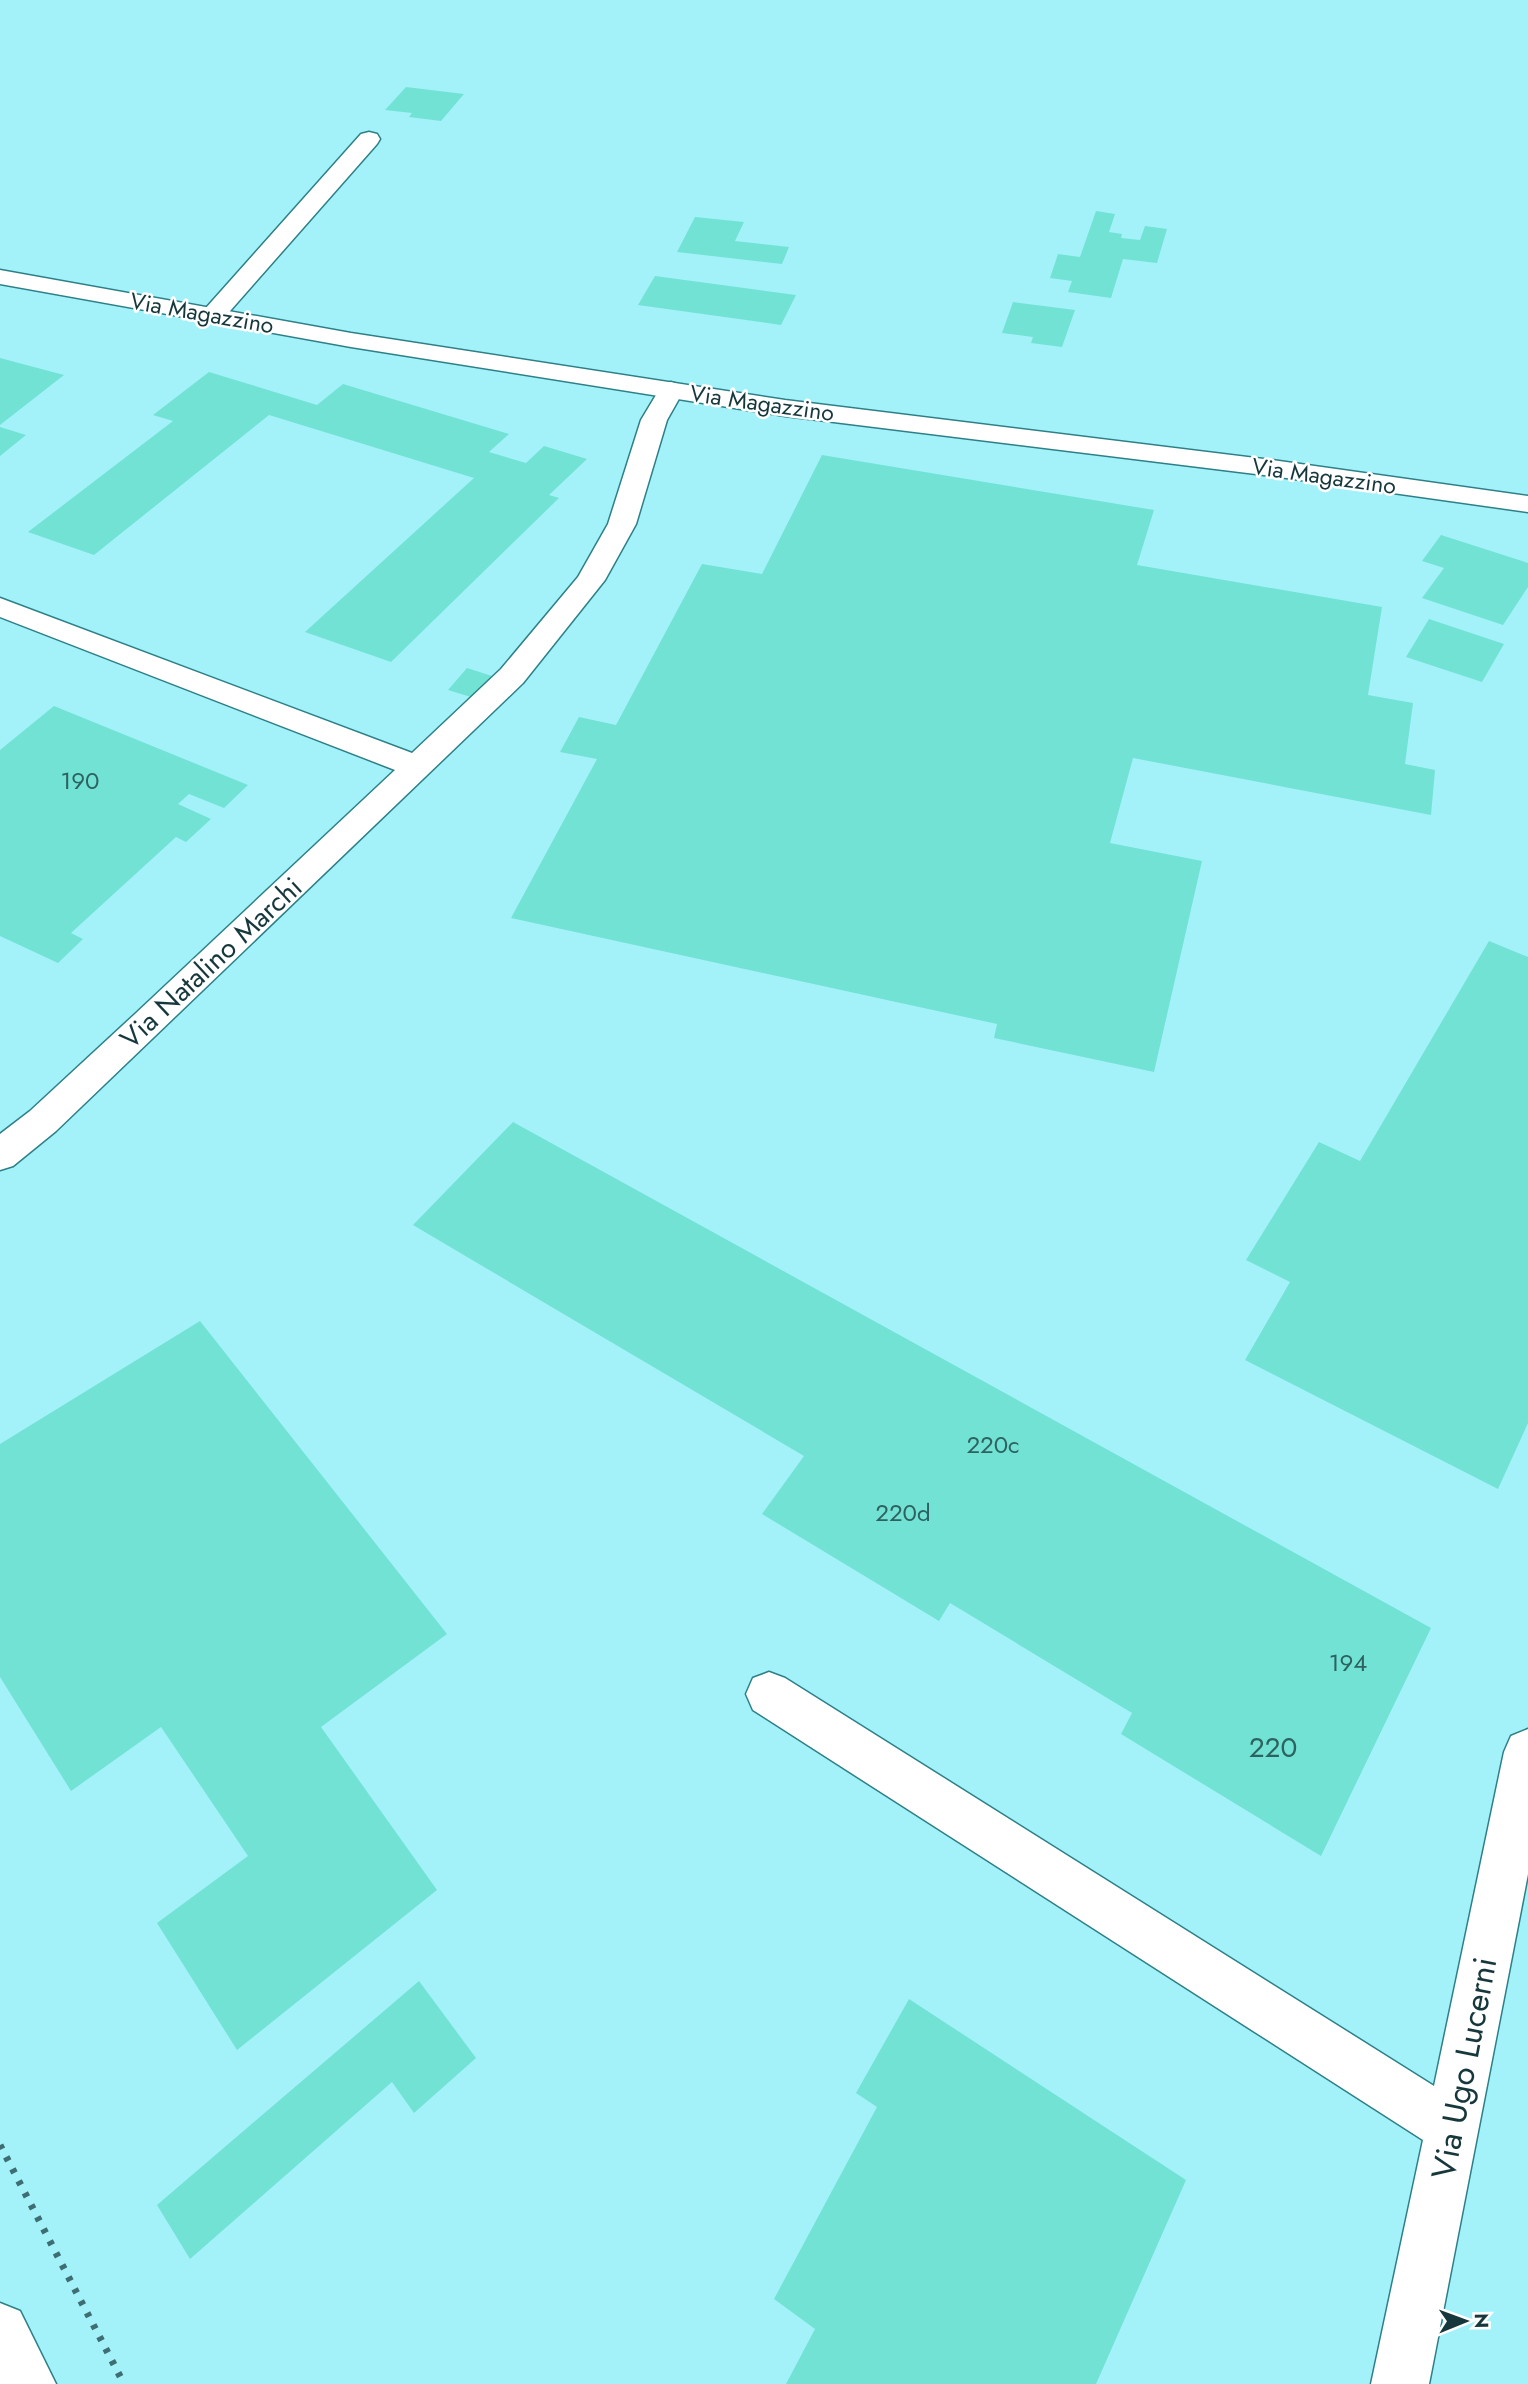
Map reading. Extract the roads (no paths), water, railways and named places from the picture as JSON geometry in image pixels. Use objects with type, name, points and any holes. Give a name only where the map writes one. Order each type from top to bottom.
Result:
[{"type":"street","points":[[214,314],[369,139]]},
{"type":"street","name":"Via Magazzino","points":[[0,278],[351,340],[785,408],[1258,466],[1528,504]]},
{"type":"street","name":"Via Natalino Marchi","points":[[0,1154],[43,1122],[512,676],[591,579],[622,524],[654,420],[671,390]]},
{"type":"street","points":[[0,607],[418,767]]},
{"type":"street","points":[[769,1694],[1452,2129]]},
{"type":"street","name":"Via Ugo Lucerni","points":[[1400,2384],[1528,1752]]},
{"type":"street","points":[[0,2332],[27,2384]]},
{"type":"railway","points":[[0,2145],[124,2384]]}]
